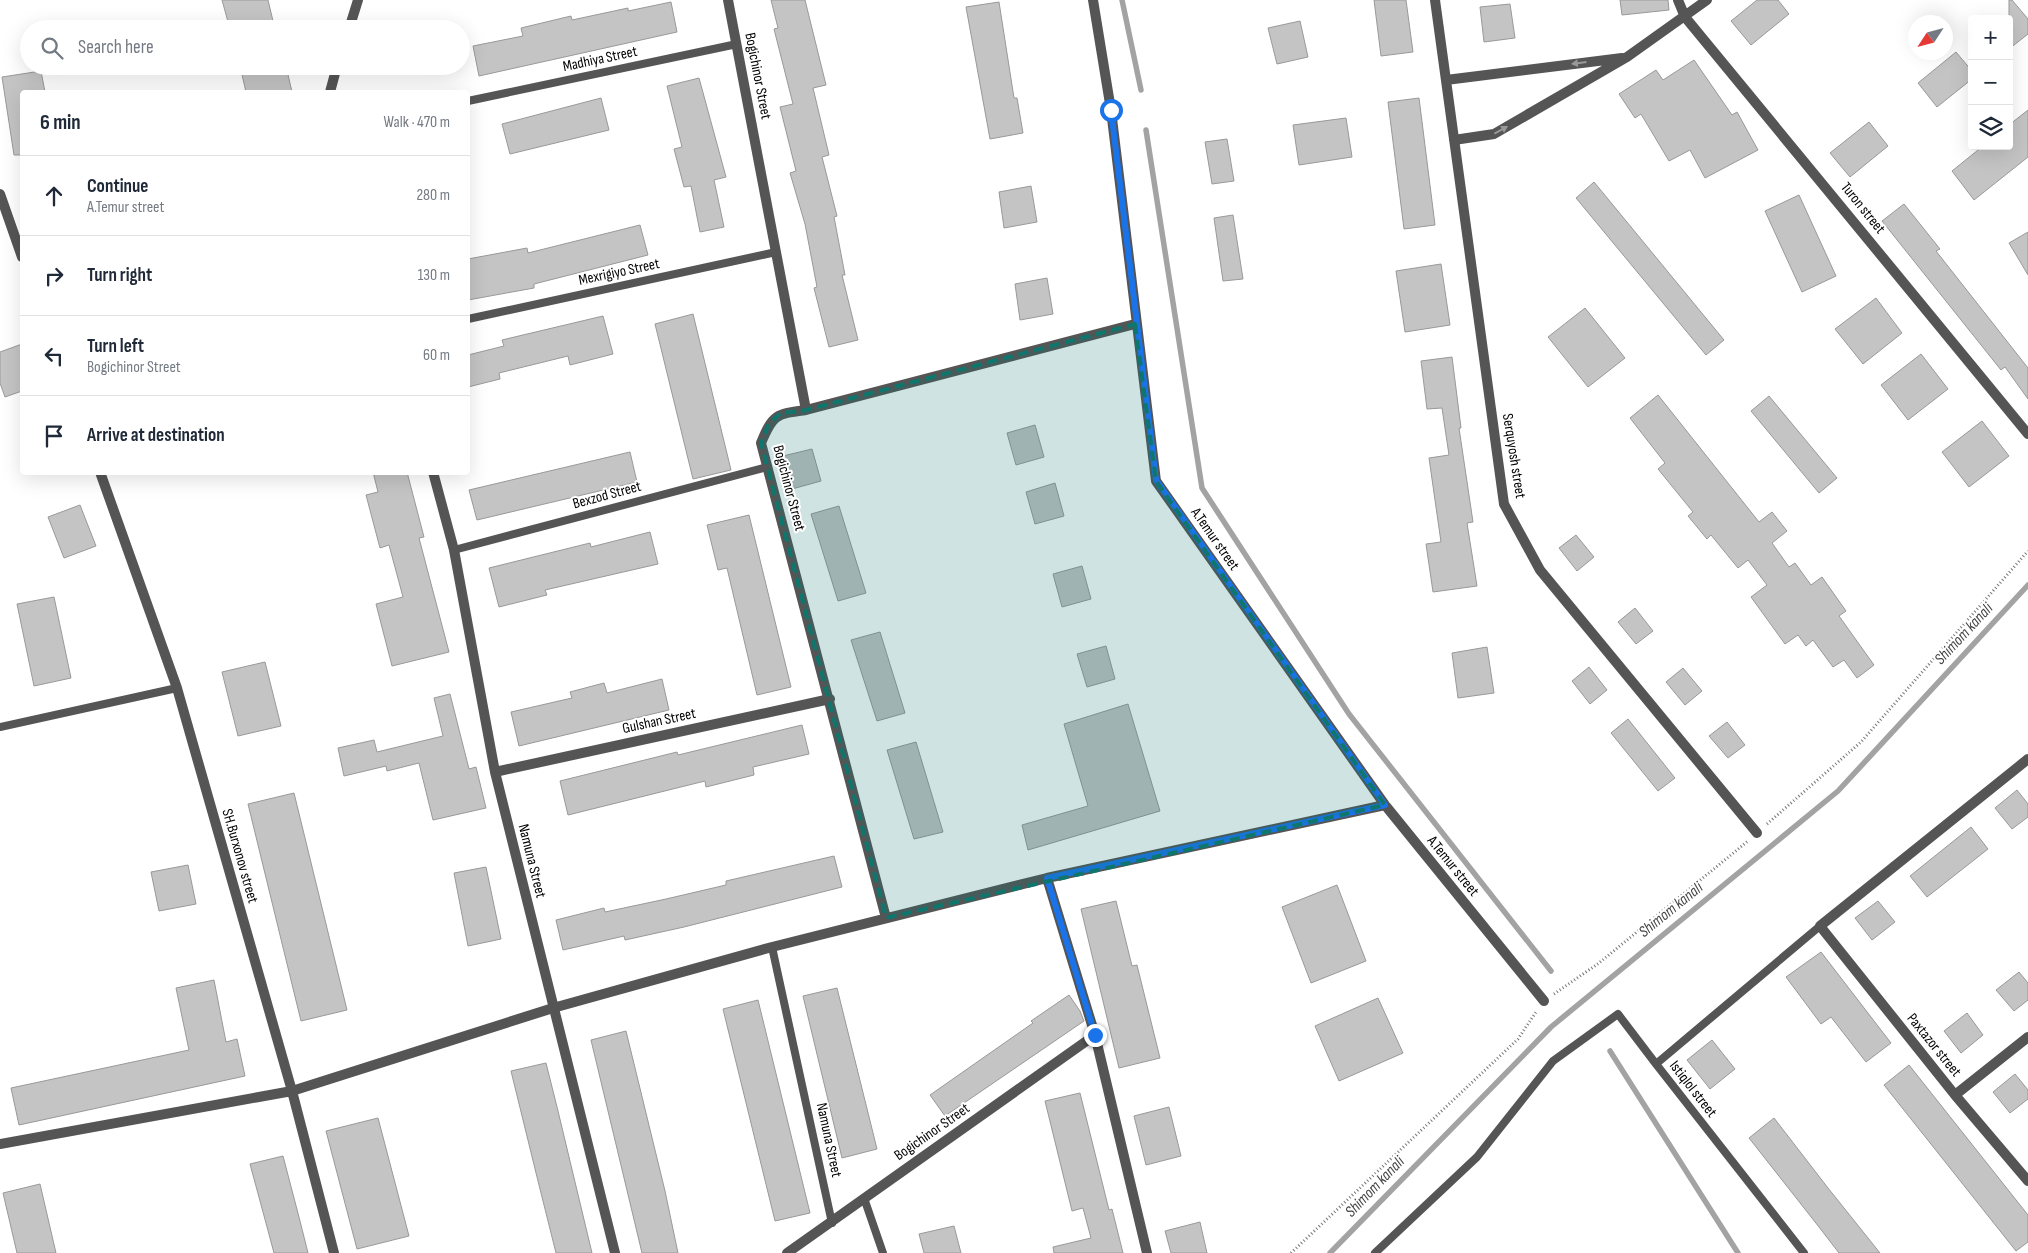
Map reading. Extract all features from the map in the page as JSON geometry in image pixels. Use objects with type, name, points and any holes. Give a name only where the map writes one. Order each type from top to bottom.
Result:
[{"type":"street","points":[[352,20],[358,0]]},
{"type":"street","name":"Bogichinor Street","points":[[728,0],[738,44],[806,410],[781,413],[769,423],[761,443],[830,699],[886,918]]},
{"type":"street","name":"A.Temur street","points":[[1093,0],[1111,110],[1156,480],[1385,805],[1544,1001]]},
{"type":"street","name":"Serquyosh street","points":[[1435,0],[1504,504],[1540,570],[1757,833]]},
{"type":"street","name":"Turon street","points":[[1678,0],[1685,17],[2028,434]]},
{"type":"street","points":[[1454,140],[1494,134],[1628,57],[1707,0]]},
{"type":"street","points":[[1446,80],[1628,57]]},
{"type":"street","points":[[331,90],[335,75]]},
{"type":"street","points":[[0,194],[20,251]]},
{"type":"street","points":[[806,410],[1136,324]]},
{"type":"street","name":"SH.Burxonov street","points":[[101,475],[177,688],[292,1091],[334,1253]]},
{"type":"street","name":"Namuna Street","points":[[434,475],[454,550],[495,772],[616,1253]]},
{"type":"street","name":"Gulshan Street","points":[[495,772],[830,699]]},
{"type":"street","points":[[1820,926],[2028,759]]},
{"type":"street","points":[[0,1144],[292,1091],[553,1008],[772,947],[1047,878],[1385,805]]},
{"type":"street","points":[[1047,878],[1095,1035],[1147,1253]]},
{"type":"street","name":"Paxtazor street","points":[[1820,926],[1955,1095],[2028,1181]]},
{"type":"street","name":"Bogichinor Street","points":[[787,1253],[832,1223],[864,1198],[1095,1035]]},
{"type":"street","points":[[1955,1095],[2028,1037]]},
{"type":"lane","name":"Madhiya Street","points":[[470,101],[738,44]]},
{"type":"lane","name":"Mexrigiyo Street","points":[[470,319],[776,252]]},
{"type":"lane","name":"Bexzod Street","points":[[454,550],[767,467]]},
{"type":"lane","points":[[0,727],[177,688]]},
{"type":"lane","name":"Istiqlol street","points":[[1804,1253],[1656,1064],[1820,926]]},
{"type":"lane","name":"Namuna Street","points":[[772,947],[832,1223]]},
{"type":"lane","points":[[1375,1253],[1477,1157],[1553,1061],[1618,1014],[1656,1064]]},
{"type":"lane","points":[[864,1198],[883,1253]]},
{"type":"path","points":[[1291,1253],[1518,1039],[1544,1001],[1599,963],[1757,833],[1861,742],[2028,551]]},
{"type":"highlighted area","points":[[1135,324],[1156,481],[1385,805],[886,918],[761,443],[769,423],[781,413],[806,410]]},
{"type":"building","points":[[222,0],[268,0],[273,20],[228,20]]},
{"type":"building","points":[[771,0],[805,0],[826,85],[813,88],[829,155],[822,157],[837,216],[834,217],[845,275],[842,275],[858,340],[829,347],[814,288],[817,287],[805,224],[790,173],[796,171],[780,107],[793,104],[774,29],[778,28]]},
{"type":"building","points":[[1374,0],[1406,0],[1413,52],[1381,56]]},
{"type":"building","points":[[1620,0],[1668,0],[1669,10],[1622,15]]},
{"type":"building","points":[[1757,0],[1778,0],[1789,14],[1751,45],[1731,21]]},
{"type":"building","points":[[2009,0],[2012,0],[2028,19],[2028,34],[2013,46],[2013,15],[2009,15]]},
{"type":"building","points":[[671,2],[677,32],[479,76],[473,46],[523,36],[521,28],[571,16],[572,20],[628,8],[628,11]]},
{"type":"building","points":[[999,2],[1014,98],[1017,98],[1023,133],[990,139],[966,7]]},
{"type":"building","points":[[1510,4],[1515,38],[1484,42],[1480,7]]},
{"type":"building","points":[[1300,21],[1308,57],[1277,64],[1268,28]]},
{"type":"building","points":[[1956,52],[1968,66],[1968,82],[1937,107],[1918,83],[1946,60],[1953,60],[1953,54]]},
{"type":"building","points":[[1694,60],[1732,115],[1737,112],[1758,150],[1705,178],[1690,150],[1669,161],[1641,114],[1635,118],[1619,94],[1656,70],[1663,80]]},
{"type":"building","points":[[20,74],[42,75],[45,90],[20,90],[20,155],[14,155],[2,77]]},
{"type":"building","points":[[242,75],[288,75],[292,90],[246,90]]},
{"type":"building","points":[[699,78],[726,177],[714,180],[724,227],[700,232],[691,186],[684,187],[674,149],[682,147],[667,86]]},
{"type":"building","points":[[601,98],[609,130],[510,154],[502,124]]},
{"type":"building","points":[[1419,98],[1435,225],[1404,229],[1388,102]]},
{"type":"building","points":[[2028,110],[2028,157],[1974,200],[1952,171],[1978,150],[2013,150],[2013,122]]},
{"type":"building","points":[[1346,118],[1352,157],[1299,165],[1293,125]]},
{"type":"building","points":[[1869,122],[1888,146],[1850,177],[1830,153]]},
{"type":"building","points":[[1227,139],[1234,181],[1212,184],[1205,142]]},
{"type":"building","points":[[1594,182],[1724,340],[1706,355],[1576,198]]},
{"type":"building","points":[[1031,186],[1037,222],[1004,228],[999,192]]},
{"type":"building","points":[[1799,195],[1836,276],[1802,292],[1765,211]]},
{"type":"building","points":[[1904,204],[1940,249],[1936,251],[2028,368],[2028,399],[2005,367],[2001,370],[1882,221]]},
{"type":"building","points":[[1233,215],[1243,279],[1223,281],[1214,218]]},
{"type":"building","points":[[640,225],[648,255],[534,284],[534,288],[470,300],[470,259],[527,248],[528,253]]},
{"type":"building","points":[[2028,232],[2028,275],[2009,243]]},
{"type":"building","points":[[1441,264],[1450,325],[1405,332],[1396,271]]},
{"type":"building","points":[[1047,278],[1053,314],[1020,320],[1015,284]]},
{"type":"building","points":[[1876,298],[1902,333],[1863,364],[1835,329]]},
{"type":"building","points":[[1585,308],[1625,358],[1588,387],[1548,337]]},
{"type":"building","points":[[693,314],[731,470],[693,479],[655,324]]},
{"type":"building","points":[[603,316],[613,354],[570,365],[568,356],[499,373],[500,379],[470,386],[470,354],[504,346],[502,340]]},
{"type":"building","points":[[20,345],[20,392],[5,397],[0,383],[0,352]]},
{"type":"building","points":[[1921,354],[1948,389],[1908,420],[1881,385]]},
{"type":"building","points":[[1452,357],[1461,428],[1459,428],[1473,522],[1467,523],[1477,586],[1433,592],[1426,544],[1441,542],[1429,458],[1449,455],[1442,408],[1427,409],[1421,361]]},
{"type":"building","points":[[1658,395],[1759,522],[1772,512],[1787,531],[1772,543],[1789,567],[1795,563],[1811,585],[1822,577],[1846,611],[1839,616],[1874,665],[1857,678],[1844,660],[1833,667],[1813,640],[1806,646],[1798,635],[1785,644],[1751,597],[1767,585],[1748,560],[1738,568],[1711,535],[1707,539],[1688,516],[1693,512],[1658,469],[1665,463],[1630,418]]},
{"type":"building","points":[[1769,396],[1837,478],[1819,493],[1751,411]]},
{"type":"building","points":[[1982,421],[2009,456],[1969,487],[1942,452]]},
{"type":"building","points":[[1035,425],[1044,457],[1016,465],[1007,433]]},
{"type":"building","points":[[812,449],[821,481],[792,489],[783,456]]},
{"type":"building","points":[[630,452],[637,482],[477,520],[469,490]]},
{"type":"building","points":[[374,475],[408,475],[424,537],[419,538],[449,652],[392,666],[376,604],[403,597],[389,545],[380,548],[366,495],[378,492]]},
{"type":"building","points":[[1055,483],[1064,516],[1035,524],[1026,492]]},
{"type":"building","points":[[80,505],[96,546],[64,558],[48,517]]},
{"type":"building","points":[[839,506],[866,593],[838,601],[811,514]]},
{"type":"building","points":[[749,515],[791,687],[757,695],[727,568],[718,570],[707,525]]},
{"type":"building","points":[[650,532],[658,564],[545,590],[547,595],[499,607],[489,568],[590,543],[591,547]]},
{"type":"building","points":[[1576,535],[1594,557],[1577,571],[1559,548]]},
{"type":"building","points":[[1082,566],[1091,599],[1062,607],[1053,574]]},
{"type":"building","points":[[54,597],[71,678],[34,686],[17,604]]},
{"type":"building","points":[[1635,608],[1653,631],[1636,644],[1618,622]]},
{"type":"building","points":[[880,632],[905,713],[877,721],[851,640]]},
{"type":"building","points":[[1106,646],[1115,679],[1087,687],[1077,654]]},
{"type":"building","points":[[1487,647],[1494,693],[1458,698],[1452,653]]},
{"type":"building","points":[[265,662],[281,726],[238,736],[222,672]]},
{"type":"building","points":[[1589,667],[1607,690],[1590,704],[1572,681]]},
{"type":"building","points":[[1683,668],[1702,691],[1685,705],[1666,682]]},
{"type":"building","points":[[662,679],[669,710],[519,746],[511,712],[572,698],[570,692],[604,683],[607,693]]},
{"type":"building","points":[[450,694],[469,769],[476,767],[486,808],[433,820],[419,763],[387,771],[386,766],[344,776],[338,748],[374,740],[377,752],[443,736],[434,698]]},
{"type":"building","points":[[1128,704],[1160,811],[1028,850],[1022,825],[1088,806],[1064,724]]},
{"type":"building","points":[[1628,719],[1675,778],[1658,791],[1611,733]]},
{"type":"building","points":[[1727,722],[1745,745],[1728,758],[1709,736]]},
{"type":"building","points":[[802,725],[809,754],[753,767],[754,775],[706,787],[705,781],[568,815],[560,781],[677,752],[678,755]]},
{"type":"building","points":[[916,742],[943,832],[914,839],[887,750]]},
{"type":"building","points":[[2017,790],[2028,804],[2028,817],[2012,829],[1995,808]]},
{"type":"building","points":[[294,793],[347,1010],[301,1021],[248,804]]},
{"type":"building","points":[[1971,827],[1988,849],[1927,897],[1910,876]]},
{"type":"building","points":[[834,856],[842,887],[684,927],[625,940],[624,936],[563,950],[556,920],[604,908],[605,912],[666,899],[726,885],[726,881]]},
{"type":"building","points":[[188,865],[196,904],[159,911],[151,872]]},
{"type":"building","points":[[486,867],[501,939],[468,946],[454,873]]},
{"type":"building","points":[[1337,885],[1366,961],[1311,983],[1282,907]]},
{"type":"building","points":[[1116,901],[1132,966],[1137,965],[1160,1058],[1119,1068],[1081,909]]},
{"type":"building","points":[[1878,901],[1895,922],[1872,940],[1855,918]]},
{"type":"building","points":[[1821,952],[1891,1043],[1866,1062],[1831,1017],[1821,1024],[1786,977]]},
{"type":"building","points":[[2019,972],[2028,983],[2028,1000],[2014,1011],[1996,990]]},
{"type":"building","points":[[214,980],[226,1042],[237,1039],[245,1076],[19,1125],[11,1088],[189,1050],[176,988]]},
{"type":"building","points":[[837,988],[877,1149],[842,1158],[803,996]]},
{"type":"building","points":[[1069,995],[1080,1011],[1084,1021],[945,1116],[930,1095],[1033,1023],[1031,1021]]},
{"type":"building","points":[[1378,998],[1403,1053],[1339,1081],[1315,1026]]},
{"type":"building","points":[[758,1000],[810,1213],[775,1221],[723,1009]]},
{"type":"building","points":[[1967,1013],[1983,1035],[1961,1053],[1944,1031]]},
{"type":"building","points":[[626,1031],[678,1253],[642,1253],[591,1040]]},
{"type":"building","points":[[1712,1040],[1735,1069],[1710,1089],[1687,1060]]},
{"type":"building","points":[[546,1063],[592,1253],[556,1253],[511,1071]]},
{"type":"building","points":[[1909,1065],[2028,1215],[2028,1242],[2016,1251],[1884,1085]]},
{"type":"building","points":[[2015,1074],[2028,1090],[2028,1099],[2010,1113],[1993,1092]]},
{"type":"building","points":[[1080,1093],[1109,1210],[1112,1209],[1123,1253],[1054,1253],[1053,1247],[1091,1238],[1083,1208],[1072,1211],[1045,1101]]},
{"type":"building","points":[[1169,1107],[1181,1156],[1146,1165],[1134,1116]]},
{"type":"building","points":[[378,1118],[409,1236],[357,1249],[326,1131]]},
{"type":"building","points":[[1774,1118],[1880,1253],[1839,1253],[1749,1138]]},
{"type":"building","points":[[283,1156],[308,1253],[274,1253],[250,1164]]},
{"type":"building","points":[[40,1184],[56,1253],[17,1253],[3,1193]]},
{"type":"building","points":[[1200,1222],[1207,1253],[1171,1253],[1165,1231]]},
{"type":"building","points":[[954,1226],[961,1253],[924,1253],[919,1234]]},
{"type":"waterway","points":[[1122,0],[1141,90]]},
{"type":"waterway","points":[[1146,130],[1202,488],[1349,714],[1551,971]]},
{"type":"waterway","name":"Shimom kanali","points":[[1330,1253],[1551,1027],[1838,791],[2028,585]]},
{"type":"waterway","points":[[1610,1051],[1738,1253]]},
{"type":"route","points":[[1095,1035],[1047,878],[1385,805],[1156,480],[1111,110]]}]
